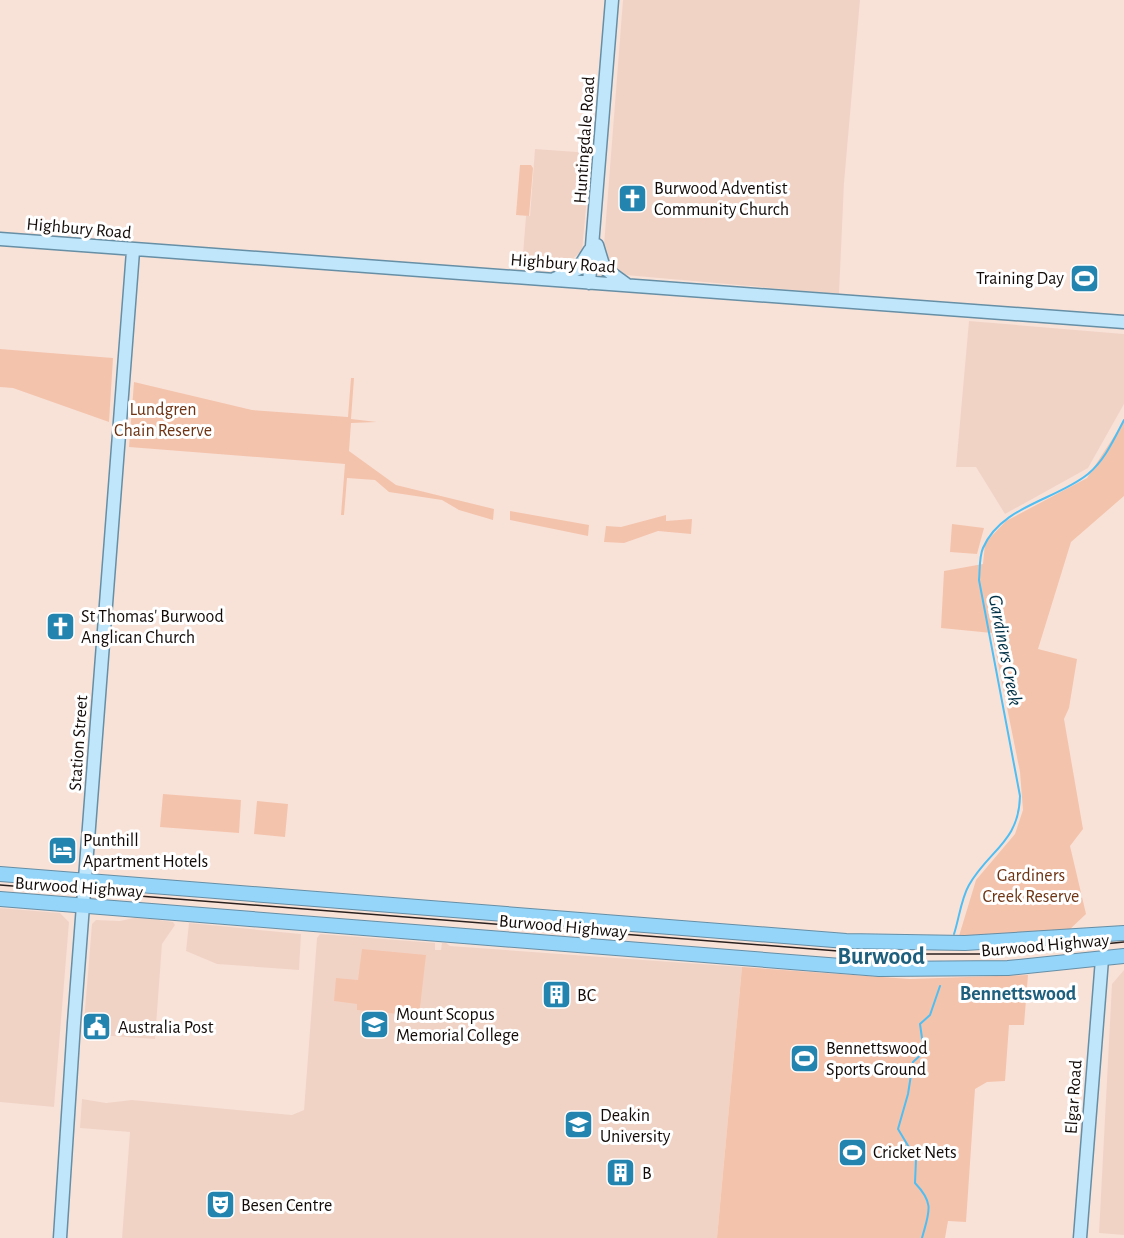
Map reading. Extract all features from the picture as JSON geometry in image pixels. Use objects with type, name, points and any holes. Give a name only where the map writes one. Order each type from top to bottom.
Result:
[{"type":"highway","name":"Burwood Highway","points":[[0,874],[846,942],[938,944],[1124,933]]},
{"type":"highway","points":[[249,895],[248,908],[254,919]]},
{"type":"highway","name":"Burwood Highway","points":[[0,899],[906,970],[972,969],[1124,956]]},
{"type":"highway","points":[[734,957],[737,932]]},
{"type":"highway","points":[[1099,935],[1102,959]]},
{"type":"main road","name":"Huntingdale Road","points":[[590,283],[612,0]]},
{"type":"main road","points":[[547,281],[573,272],[582,264],[591,249],[595,229]]},
{"type":"main road","points":[[595,229],[602,264],[609,273],[628,286]]},
{"type":"main road","name":"Highbury Road","points":[[0,239],[1124,322]]},
{"type":"main road","name":"Station Street","points":[[60,1238],[133,250]]},
{"type":"main road","name":"Elgar Road","points":[[1080,1238],[1102,959]]},
{"type":"main road","points":[[1082,961],[1094,972],[1099,988]]},
{"type":"shaded area","points":[[623,0],[860,0],[844,183],[839,294],[625,275],[611,266],[605,258],[604,245]]},
{"type":"shaded area","points":[[535,149],[591,153],[582,251],[559,270],[522,267],[526,216],[530,216]]},
{"type":"shaded area","points":[[969,321],[1124,334],[1124,404],[1088,468],[1005,514],[976,467],[956,467]]},
{"type":"shaded area","points":[[0,908],[60,913],[69,922],[54,1107],[0,1102]]},
{"type":"shaded area","points":[[138,917],[173,922],[175,925],[162,944],[155,1039],[83,1034],[92,924],[96,920],[120,921]]},
{"type":"shaded area","points":[[189,923],[301,934],[299,970],[217,964],[186,951]]},
{"type":"shaded area","points":[[320,934],[435,943],[435,950],[441,950],[442,943],[446,943],[450,946],[742,967],[717,1238],[122,1238],[130,1132],[80,1128],[82,1099],[106,1103],[132,1100],[292,1115],[304,1110],[317,938]]},
{"type":"shaded area","points":[[1124,970],[1124,1235],[1099,1233],[1112,984]]},
{"type":"green space","points":[[520,165],[531,165],[533,168],[529,216],[516,215]]},
{"type":"green space","name":"Lundgren Chain Reserve","points":[[0,349],[113,358],[109,422],[13,388],[0,387]]},
{"type":"green space","name":"Lundgren Chain Reserve","points":[[351,378],[354,378],[351,419],[377,422],[351,423],[349,451],[396,485],[494,509],[493,520],[459,510],[442,500],[389,492],[375,480],[347,478],[344,515],[341,515],[345,464],[129,447],[134,382],[252,410],[348,417]]},
{"type":"green space","name":"Gardiners Creek Reserve","points":[[1124,421],[1124,496],[1071,542],[1038,649],[1077,659],[1069,708],[1064,719],[1083,829],[1070,846],[1086,914],[1068,931],[959,936],[976,880],[1015,834],[1023,810],[1020,772],[992,633],[941,628],[944,571],[983,564],[985,543],[1006,521],[1087,478]]},
{"type":"green space","points":[[510,511],[589,525],[588,536],[510,520]]},
{"type":"green space","points":[[666,515],[666,521],[692,519],[691,534],[658,531],[624,543],[604,542],[606,526],[621,527]]},
{"type":"green space","points":[[952,524],[984,528],[977,554],[950,552]]},
{"type":"green space","points":[[163,794],[241,800],[239,833],[160,827]]},
{"type":"green space","points":[[257,801],[288,804],[285,837],[254,834]]},
{"type":"green space","points":[[362,949],[426,955],[419,1016],[357,1010],[357,1004],[334,1001],[336,978],[358,980]]},
{"type":"green space","points":[[742,967],[910,979],[1028,975],[1024,1025],[1009,1025],[1005,1081],[987,1082],[975,1089],[966,1222],[948,1221],[945,1238],[717,1238]]},
{"type":"waterway","name":"Gardiners Creek","points":[[954,934],[966,891],[977,873],[1009,835],[1018,812],[1020,796],[979,580],[983,548],[991,534],[1002,522],[1088,474],[1109,449],[1124,420]]},
{"type":"waterway","name":"Gardiners Creek","points":[[922,1238],[928,1215],[928,1203],[915,1183],[916,1159],[898,1129],[908,1094],[913,1062],[924,1052],[920,1024],[930,1015],[940,986]]},
{"type":"tram line","points":[[0,885],[876,954],[1002,954],[1124,942]]},
{"type":"place","name":"Burwood Adventist Community Church","points":[[633,198]]},
{"type":"place","name":"Training Day","points":[[1085,278]]},
{"type":"place","name":"St Thomas' Burwood Anglican Church","points":[[60,626]]},
{"type":"place","name":"Punthill Apartment Hotels","points":[[62,850]]},
{"type":"place","name":"BC","points":[[556,995]]},
{"type":"place","name":"Mount Scopus Memorial College","points":[[375,1024]]},
{"type":"place","name":"Australia Post","points":[[97,1027]]},
{"type":"place","name":"Bennettswood Sports Ground","points":[[805,1058]]},
{"type":"place","name":"Deakin University","points":[[579,1125]]},
{"type":"place","name":"Cricket Nets","points":[[852,1152]]},
{"type":"place","name":"B","points":[[621,1173]]},
{"type":"place","name":"Besen Centre","points":[[220,1205]]},
{"type":"district","name":"Burwood","points":[[881,956]]},
{"type":"district","name":"Bennettswood","points":[[1018,993]]}]
